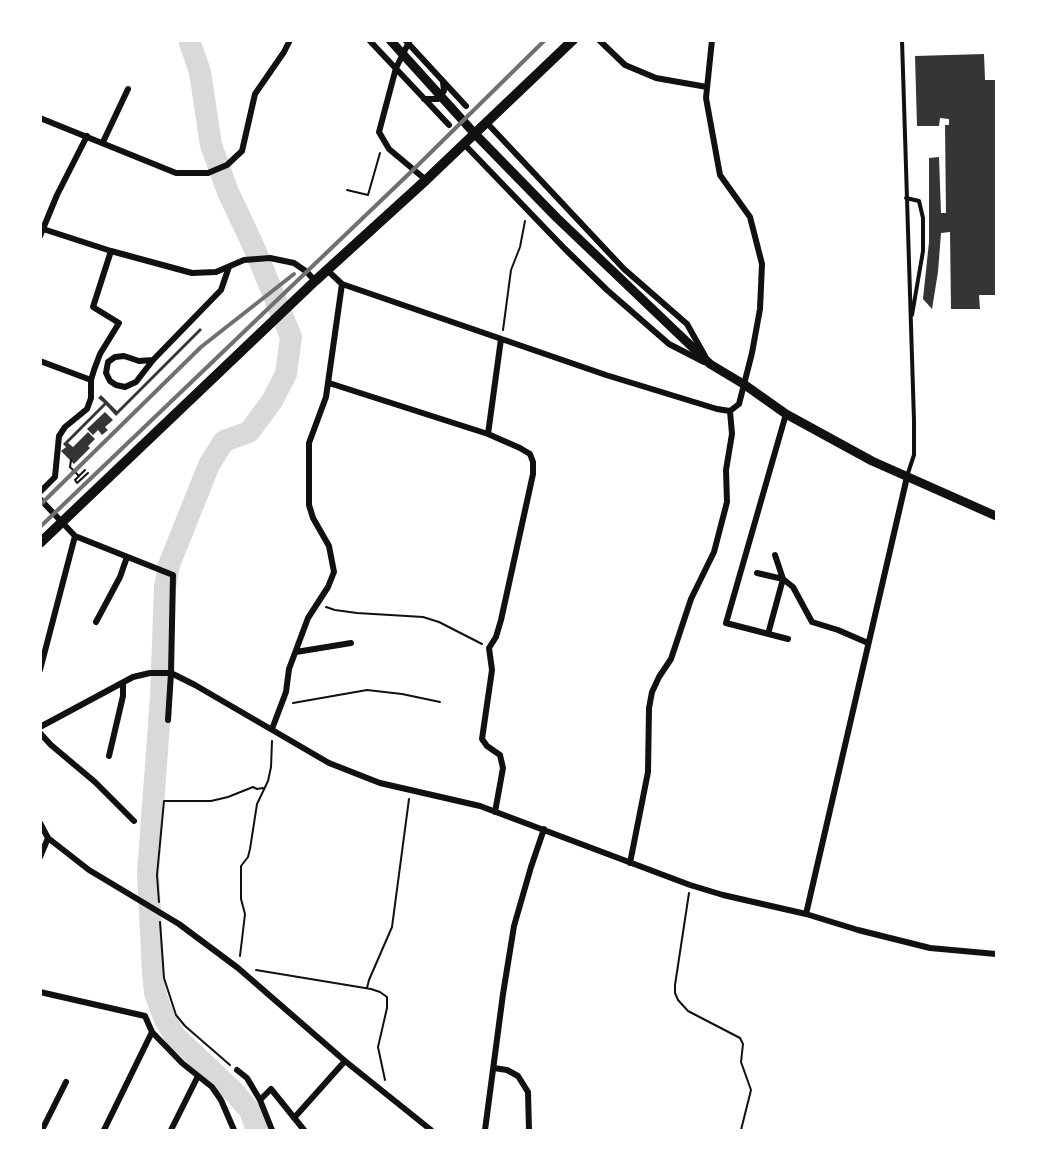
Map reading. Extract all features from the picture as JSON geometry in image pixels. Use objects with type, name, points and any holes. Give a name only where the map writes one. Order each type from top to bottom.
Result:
[{"type":"main road","points":[[40,543],[315,281],[487,123],[567,42]]},
{"type":"street","points":[[40,118],[176,172],[208,173],[227,165],[242,151],[255,94],[290,40]]},
{"type":"street","points":[[369,40],[449,125]]},
{"type":"street","points":[[599,40],[625,65],[656,78],[707,87]]},
{"type":"street","points":[[327,270],[342,284],[606,375],[730,411],[740,404],[745,384],[760,309],[762,264],[750,217],[720,175],[706,98],[712,40]]},
{"type":"street","points":[[426,180],[389,149],[379,132],[396,68],[408,41],[466,106]]},
{"type":"street","points":[[392,42],[475,134],[557,218],[710,364]]},
{"type":"street","points":[[424,99],[438,99],[444,91],[443,81]]},
{"type":"street","points":[[103,142],[128,89]]},
{"type":"street","points":[[487,123],[616,261],[687,324],[710,364]]},
{"type":"street","points":[[40,236],[41,228],[87,136]]},
{"type":"street","points":[[464,144],[607,290],[669,344],[710,364],[745,384],[786,414],[872,460],[996,516]]},
{"type":"street","points":[[41,228],[111,251],[192,273],[216,272],[244,260],[270,258],[294,263],[315,281]]},
{"type":"street","points":[[41,492],[55,477],[59,436],[65,427],[87,409],[92,398],[91,380],[100,354],[119,323],[93,307],[111,251]]},
{"type":"street","points":[[153,360],[139,361],[124,356],[115,357],[108,362],[106,373],[110,381],[116,385],[125,387],[136,382],[153,360],[221,291],[229,267]]},
{"type":"street","points":[[272,729],[286,692],[290,669],[308,618],[334,572],[329,546],[312,518],[309,505],[309,443],[329,383],[342,284]]},
{"type":"street","points":[[488,434],[501,339]]},
{"type":"street","points":[[40,361],[91,380]]},
{"type":"street","points":[[329,383],[488,434],[530,454],[533,474],[501,620],[496,637],[489,648],[492,670],[482,740],[500,755],[503,768],[495,812]]},
{"type":"street","points":[[630,862],[648,772],[649,708],[652,692],[671,659],[691,598],[714,552],[727,502],[726,470],[732,434],[730,411]]},
{"type":"street","points":[[786,414],[726,623],[788,639]]},
{"type":"street","points":[[806,914],[907,477]]},
{"type":"street","points":[[40,499],[75,536],[173,575],[168,720]]},
{"type":"street","points":[[40,670],[44,645],[75,536]]},
{"type":"street","points":[[768,634],[783,579],[775,555]]},
{"type":"street","points":[[96,622],[120,577],[126,557]]},
{"type":"street","points":[[757,573],[783,579],[793,587],[812,622],[838,630],[868,644]]},
{"type":"street","points":[[296,652],[351,643]]},
{"type":"street","points":[[40,727],[123,683],[150,673],[169,673],[195,685],[329,763],[380,783],[495,812],[690,885],[723,895],[806,914],[930,948],[996,954]]},
{"type":"street","points":[[109,756],[123,696],[123,683]]},
{"type":"street","points":[[40,733],[95,782],[134,821]]},
{"type":"street","points":[[40,824],[48,838],[89,870],[205,942],[431,1131]]},
{"type":"street","points":[[484,1131],[514,926],[544,830]]},
{"type":"street","points":[[40,857],[48,838]]},
{"type":"street","points":[[40,992],[145,1016],[153,1032],[182,1062],[212,1087],[221,1100],[234,1131]]},
{"type":"street","points":[[104,1131],[153,1032]]},
{"type":"street","points":[[294,1118],[345,1061]]},
{"type":"street","points":[[494,1068],[507,1070],[518,1076],[528,1092],[529,1131]]},
{"type":"street","points":[[237,1070],[247,1078],[260,1100],[272,1131]]},
{"type":"street","points":[[171,1131],[198,1076]]},
{"type":"street","points":[[42,1131],[66,1082]]},
{"type":"street","points":[[260,1100],[271,1089],[304,1131]]},
{"type":"lane","points":[[902,40],[914,455],[907,477]]},
{"type":"lane","points":[[906,198],[920,201],[923,219],[923,251],[910,323]]},
{"type":"path","points":[[347,190],[368,195],[383,141]]},
{"type":"path","points":[[501,339],[511,270],[525,226],[523,204]]},
{"type":"path","points":[[71,460],[70,467],[79,476]]},
{"type":"path","points":[[86,471],[77,483],[75,480],[79,476],[86,471]]},
{"type":"path","points":[[318,603],[335,610],[357,613],[423,617],[439,622],[489,648]]},
{"type":"path","points":[[281,706],[367,690],[440,702]]},
{"type":"path","points":[[272,729],[271,767],[268,781],[256,804],[250,849],[248,857],[241,866],[241,899],[245,914],[238,968],[367,988],[387,997],[387,1008],[378,1047],[388,1097]]},
{"type":"path","points":[[237,1070],[185,1026],[177,1016],[162,964],[157,875],[164,801],[211,801],[228,798],[253,787],[263,788]]},
{"type":"path","points":[[367,988],[392,927],[410,790]]},
{"type":"path","points":[[690,885],[675,993],[688,1011],[740,1038],[743,1044],[741,1062],[751,1090],[741,1131]]},
{"type":"building","points":[[984,54],[985,80],[996,80],[996,295],[979,295],[980,309],[951,309],[950,232],[941,233],[932,309],[923,299],[929,242],[929,158],[939,157],[941,213],[946,213],[945,125],[949,125],[949,119],[940,118],[939,126],[917,126],[915,56]]},
{"type":"building","points":[[200,328],[202,330],[116,416],[106,405],[68,443],[73,447],[88,432],[95,439],[88,446],[90,448],[74,464],[61,451],[66,447],[63,444],[104,403],[98,398],[101,395],[117,411]]},
{"type":"building","points":[[105,412],[113,420],[105,427],[108,430],[102,435],[98,430],[93,435],[87,429]]},
{"type":"waterway","points":[[189,40],[200,72],[211,145],[228,192],[253,245],[291,337],[286,374],[272,401],[249,432],[224,441],[209,465],[169,565],[165,587],[161,697],[148,873],[153,973],[155,993],[165,1020],[175,1036],[235,1093],[250,1111],[257,1130]]},
{"type":"railway","points":[[40,527],[414,169],[545,40]]},
{"type":"railway","points":[[40,505],[201,347],[294,274]]}]
